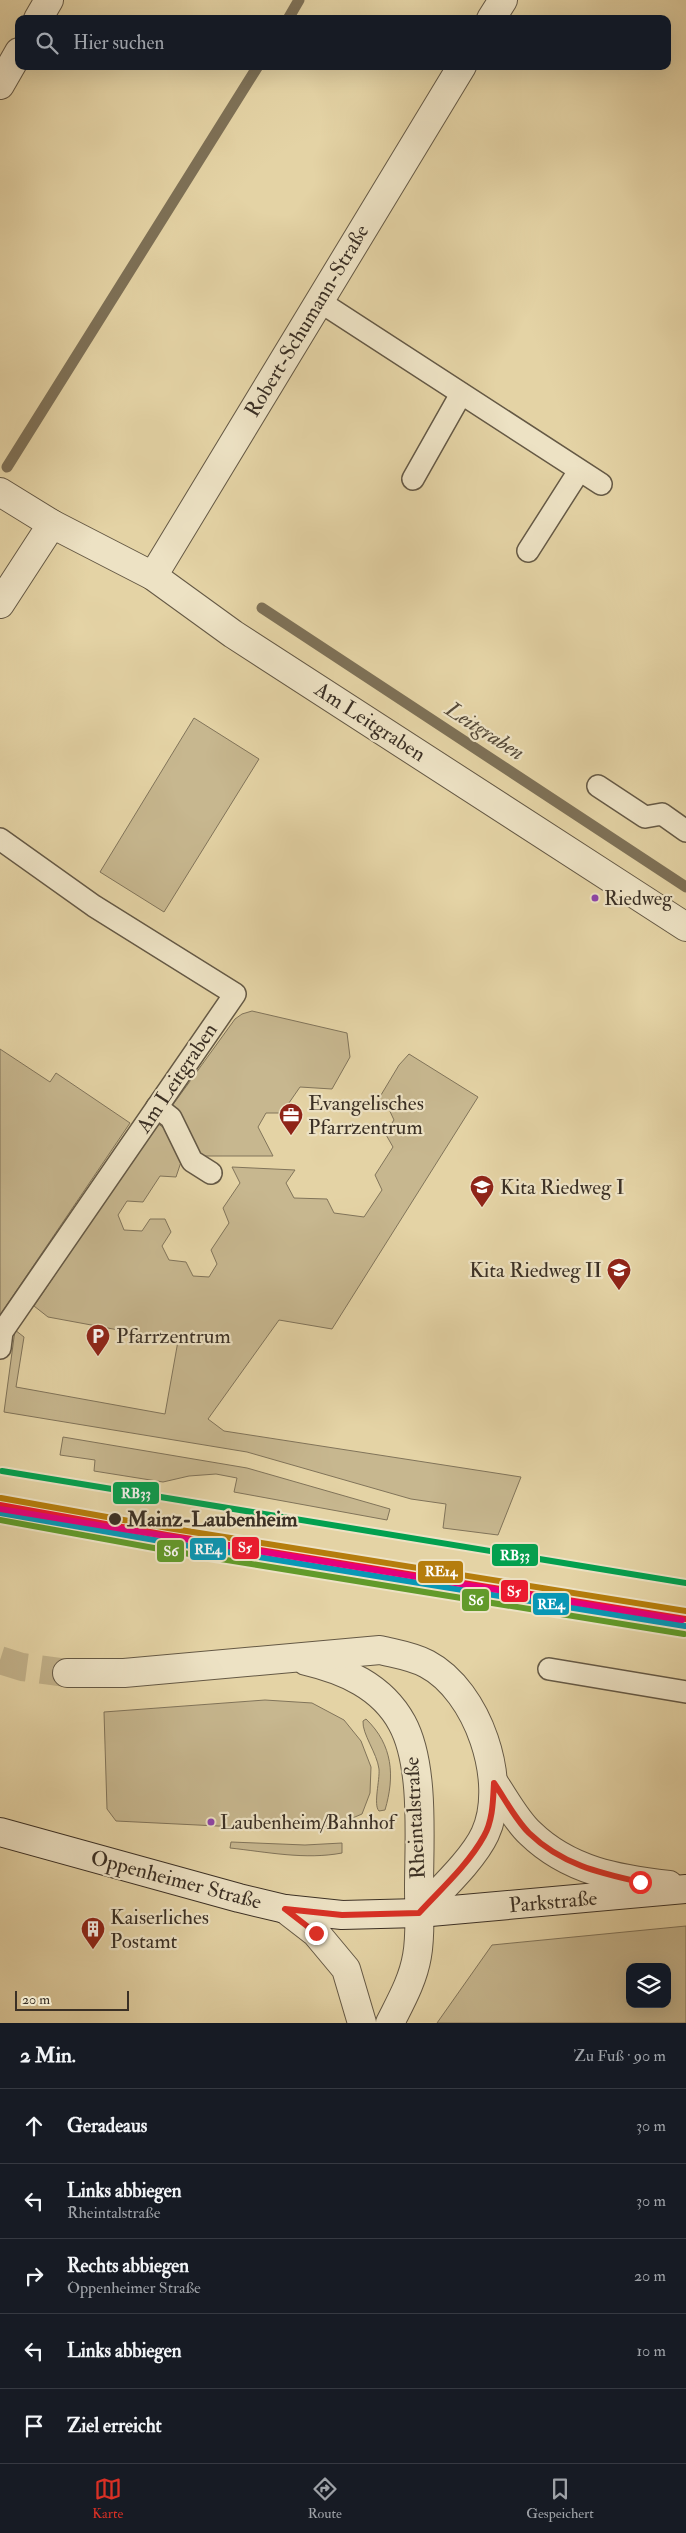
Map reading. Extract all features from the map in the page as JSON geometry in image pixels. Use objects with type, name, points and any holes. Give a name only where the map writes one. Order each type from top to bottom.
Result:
[{"type":"street","points":[[40,15],[49,0]]},
{"type":"street","points":[[494,15],[503,0]]},
{"type":"street","points":[[0,84],[15,59]]},
{"type":"street","name":"Robert-Schumann-Straße","points":[[153,576],[460,70]]},
{"type":"street","name":"Am Leitgraben","points":[[0,492],[52,524],[153,576],[233,634],[686,927]]},
{"type":"street","points":[[0,604],[52,524]]},
{"type":"street","name":"Rheintalstraße","points":[[67,1673],[124,1673],[380,1650],[407,1656],[428,1664],[448,1679],[466,1701],[481,1732],[494,1783],[493,1808],[485,1835],[452,1877],[419,1913]]},
{"type":"street","name":"Rheintalstraße","points":[[296,1659],[326,1666],[357,1679],[376,1692],[402,1723],[410,1743],[417,1783],[419,1913]]},
{"type":"street","points":[[494,1783],[529,1833],[549,1849],[565,1858],[589,1871],[640,1882],[686,1888]]},
{"type":"street","name":"Oppenheimer Straße","points":[[0,1832],[230,1896],[285,1909],[342,1915],[419,1913]]},
{"type":"street","name":"Parkstraße","points":[[419,1913],[686,1888]]},
{"type":"street","points":[[285,1909],[316,1933],[346,1969],[362,2023]]},
{"type":"street","points":[[390,2023],[410,1983],[417,1955],[419,1913]]},
{"type":"lane","points":[[319,301],[601,484]]},
{"type":"lane","points":[[413,479],[461,394]]},
{"type":"lane","points":[[528,551],[579,470]]},
{"type":"lane","points":[[598,786],[645,817],[662,814],[686,831]]},
{"type":"lane","name":"Am Leitgraben","points":[[0,838],[94,906],[235,994],[2,1332],[0,1348]]},
{"type":"lane","points":[[157,1107],[171,1118],[192,1161],[211,1173]]},
{"type":"lane","points":[[549,1669],[686,1692]]},
{"type":"shaded area","points":[[194,718],[259,759],[164,912],[100,872]]},
{"type":"shaded area","points":[[252,1011],[347,1033],[350,1057],[332,1089],[300,1087],[282,1113],[266,1113],[258,1127],[273,1156],[197,1156],[172,1106],[235,1019],[242,1014]]},
{"type":"shaded area","points":[[0,1049],[50,1082],[56,1073],[130,1123],[0,1315]]},
{"type":"shaded area","points":[[409,1054],[478,1097],[332,1329],[279,1320],[208,1419],[224,1431],[521,1477],[498,1535],[443,1528],[446,1504],[411,1499],[247,1452],[4,1412],[15,1330],[24,1337],[16,1387],[165,1414],[178,1341],[48,1317],[34,1306],[157,1123],[164,1128],[181,1162],[176,1177],[160,1176],[143,1202],[127,1201],[118,1215],[124,1230],[142,1231],[150,1219],[165,1219],[171,1232],[162,1246],[169,1260],[186,1262],[193,1276],[209,1277],[217,1264],[211,1250],[229,1223],[223,1208],[240,1183],[232,1167],[295,1170],[286,1183],[294,1198],[327,1199],[334,1213],[364,1217],[382,1190],[375,1175],[393,1147],[385,1133],[394,1120],[387,1105],[375,1105],[399,1065]]},
{"type":"shaded area","points":[[63,1437],[247,1468],[390,1509],[387,1520],[234,1492],[237,1478],[216,1474],[189,1476],[163,1482],[94,1471],[95,1460],[60,1455]]},
{"type":"shaded area","points":[[265,1700],[312,1703],[344,1720],[361,1741],[371,1767],[370,1793],[362,1814],[336,1825],[299,1830],[116,1821],[107,1809],[104,1712]]},
{"type":"shaded area","points":[[366,1719],[382,1739],[387,1750],[391,1773],[385,1810],[379,1811],[377,1808],[379,1769],[363,1726],[363,1721]]},
{"type":"shaded area","points":[[231,1842],[305,1845],[342,1843],[342,1853],[314,1856],[286,1855],[230,1848]]},
{"type":"shaded area","points":[[686,1926],[686,2023],[437,2023],[492,1945]]},
{"type":"waterway","points":[[290,15],[299,0]]},
{"type":"waterway","points":[[7,467],[255,70]]},
{"type":"waterway","name":"Leitgraben","points":[[262,608],[686,887]]},
{"type":"tunnel","points":[[0,1660],[22,1667],[67,1673]]},
{"type":"transit line","name":"RB33","points":[[2,1471],[686,1583]]},
{"type":"transit line","name":"RE14","points":[[1,1498],[168,1528],[686,1611]]},
{"type":"transit line","name":"S5","points":[[0,1505],[167,1535],[686,1619]]},
{"type":"transit line","points":[[0,1509],[682,1620]]},
{"type":"transit line","name":"RE4","points":[[0,1513],[166,1542],[685,1626]]},
{"type":"transit line","name":"S6","points":[[0,1520],[165,1550],[684,1634]]},
{"type":"place","name":"Riedweg","points":[[595,898]]},
{"type":"place","name":"Evangelisches Pfarrzentrum","points":[[291,1136]]},
{"type":"place","name":"Kita Riedweg I","points":[[482,1208]]},
{"type":"place","name":"Kita Riedweg II","points":[[619,1291]]},
{"type":"place","name":"Pfarrzentrum","points":[[98,1357]]},
{"type":"place","name":"Mainz-Laubenheim","points":[[115,1519]]},
{"type":"place","name":"Laubenheim/Bahnhof","points":[[211,1822]]},
{"type":"place","name":"Kaiserliches Postamt","points":[[93,1950]]},
{"type":"route","points":[[316,1933],[285,1909],[342,1915],[419,1913],[452,1877],[485,1835],[493,1808],[494,1783],[529,1833],[549,1849],[589,1871],[640,1882]]}]
